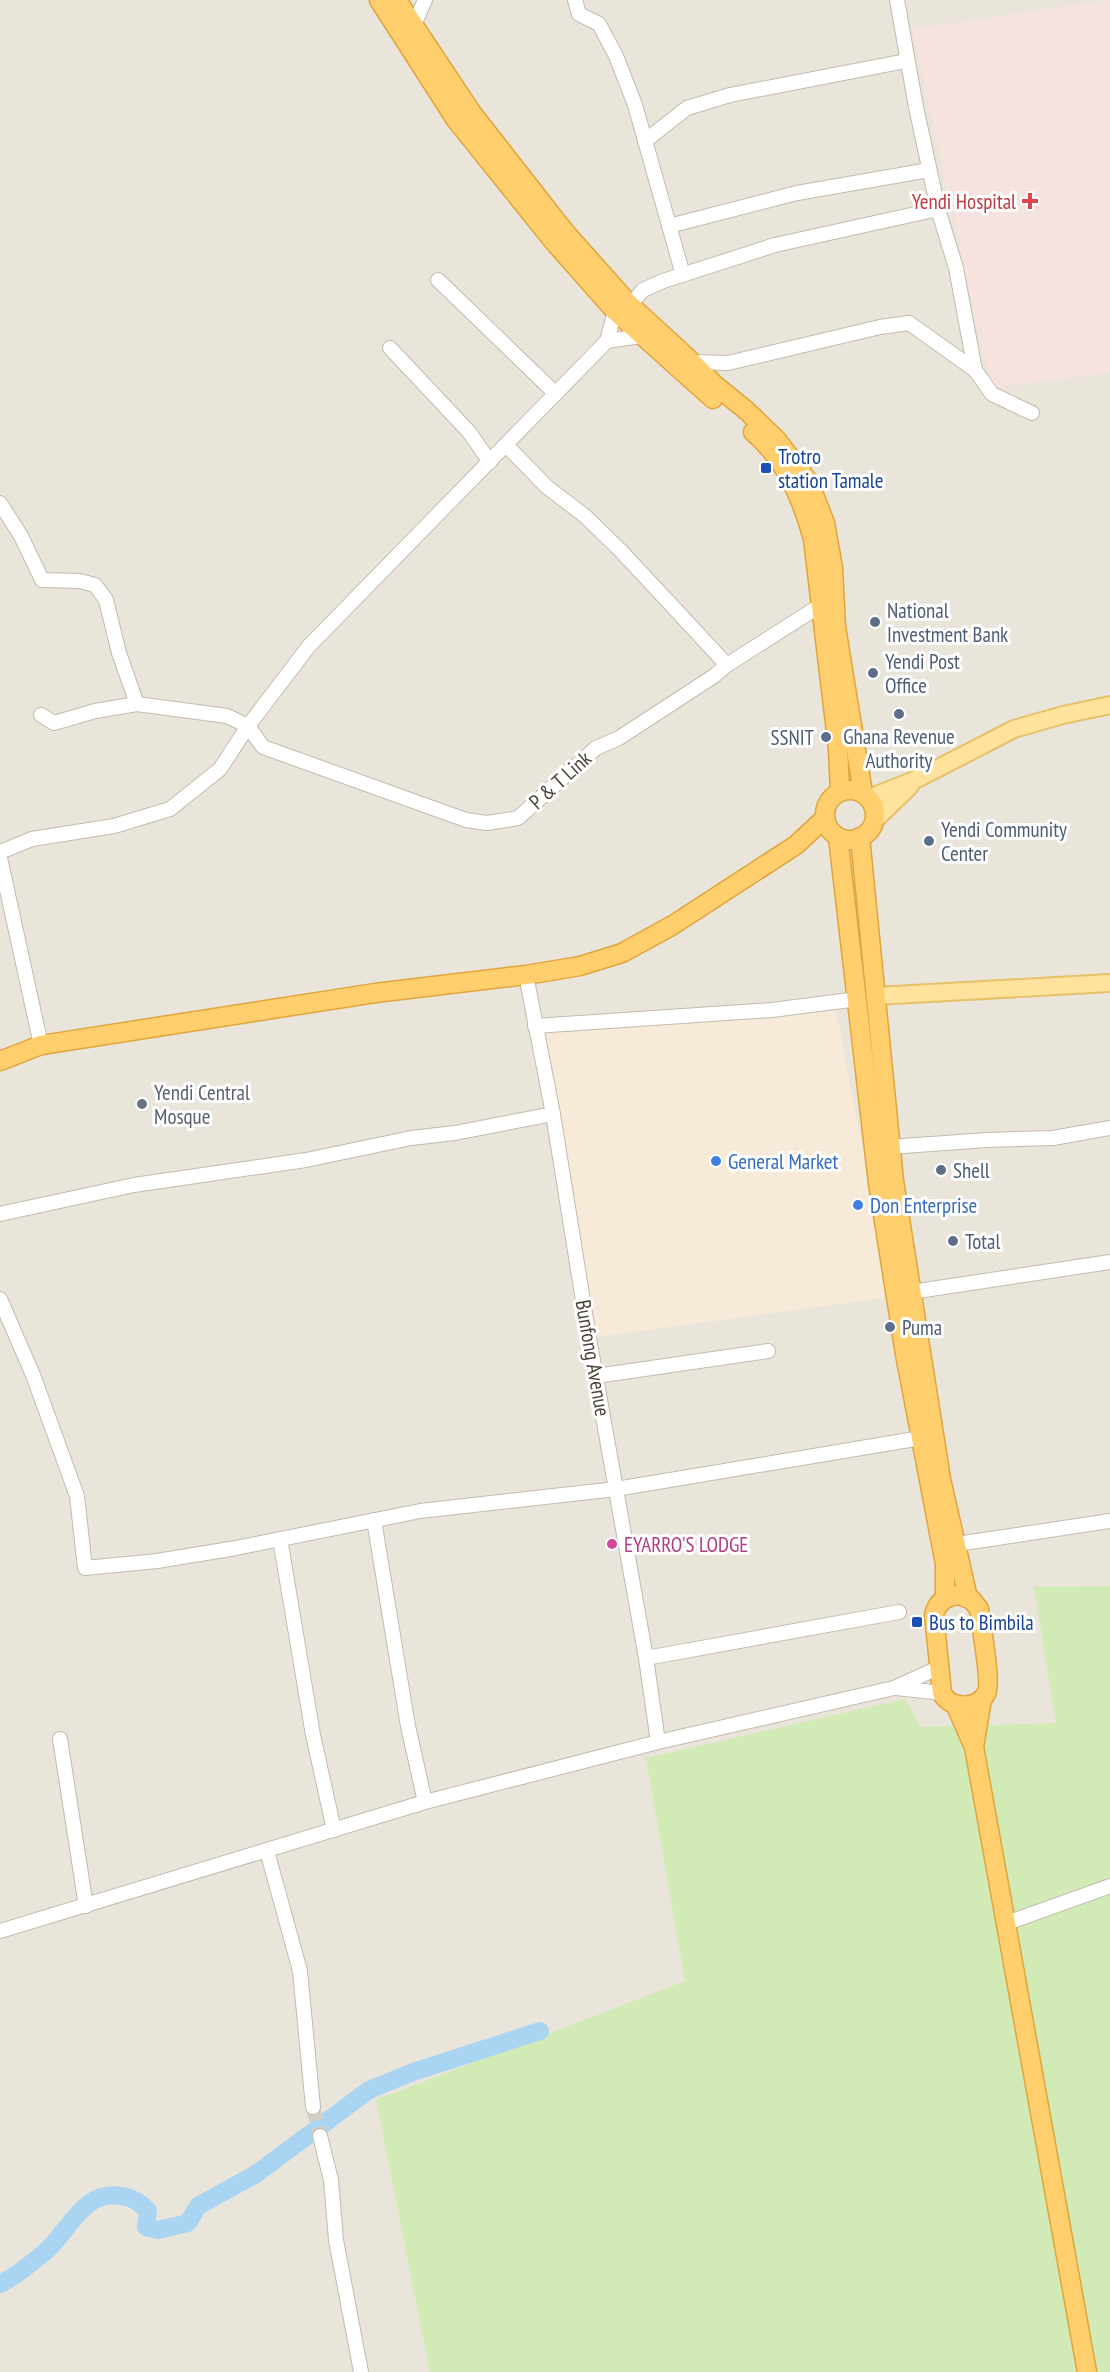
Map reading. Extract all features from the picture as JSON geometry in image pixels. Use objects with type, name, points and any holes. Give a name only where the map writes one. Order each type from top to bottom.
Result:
[{"type":"highway","points":[[379,0],[456,120],[547,233],[622,310],[692,362],[715,386],[747,411],[777,440],[809,482],[825,523],[833,568],[836,627],[866,796],[875,812],[872,827],[860,837],[845,839],[832,829]]},
{"type":"highway","points":[[397,0],[472,113],[565,232],[640,336],[759,437],[793,482],[804,506],[813,539],[838,748],[840,792]]},
{"type":"highway","points":[[866,796],[856,790],[840,792],[828,803],[858,999],[878,1183],[921,1438],[945,1564],[945,1599]]},
{"type":"highway","points":[[0,1061],[41,1045],[375,993],[526,975],[580,966],[622,953],[673,925],[796,845],[832,829]]},
{"type":"highway","points":[[860,837],[889,1147],[941,1479],[968,1598]]},
{"type":"highway","points":[[974,1747],[982,1699],[989,1688],[981,1621],[976,1603],[959,1595],[945,1599],[936,1608],[934,1615],[940,1667],[949,1699],[974,1747],[1087,2372]]},
{"type":"highway","points":[[949,1699],[972,1704],[982,1699]]},
{"type":"main road","points":[[866,796],[917,779],[1014,729],[1110,705]]},
{"type":"main road","points":[[874,820],[917,779]]},
{"type":"main road","points":[[876,996],[1110,982]]},
{"type":"street","points":[[414,25],[425,0]]},
{"type":"street","points":[[575,0],[579,14],[599,24],[611,45],[635,105],[683,274]]},
{"type":"street","points":[[897,0],[906,61],[938,209],[956,268],[975,370]]},
{"type":"street","points":[[645,141],[687,108],[730,95],[906,61]]},
{"type":"street","points":[[669,226],[796,193],[930,170]]},
{"type":"street","points":[[0,852],[32,839],[114,826],[170,809],[220,769],[248,726],[309,646],[607,342],[622,310],[643,290],[683,274],[775,245],[938,209]]},
{"type":"street","points":[[438,280],[556,394]]},
{"type":"street","points":[[692,362],[728,363],[880,327],[909,323],[975,370],[992,394],[1032,413]]},
{"type":"street","points":[[607,342],[640,336]]},
{"type":"street","points":[[390,348],[469,432],[490,462]]},
{"type":"street","points":[[506,445],[547,487],[585,516],[621,551],[727,664]]},
{"type":"street","points":[[0,503],[21,536],[42,580],[80,581],[95,585],[106,600],[119,652],[137,704]]},
{"type":"street","name":"P & T Link","points":[[248,726],[263,747],[466,820],[487,823],[518,818],[596,748],[619,738],[714,676],[727,664],[821,605]]},
{"type":"street","points":[[40,715],[54,723],[95,711],[137,704],[227,716],[248,726]]},
{"type":"street","points":[[0,858],[4,898],[41,1045]]},
{"type":"street","name":"Bunfong Avenue","points":[[526,975],[553,1114],[646,1659],[657,1742]]},
{"type":"street","points":[[535,1026],[772,1010],[858,999]]},
{"type":"street","points":[[0,1214],[134,1185],[306,1160],[411,1138],[454,1133],[553,1114]]},
{"type":"street","points":[[889,1147],[1053,1138],[1110,1128]]},
{"type":"street","points":[[911,1292],[1110,1262]]},
{"type":"street","points":[[0,1299],[33,1375],[77,1496],[85,1568],[156,1561],[461,1506],[616,1489],[921,1438]]},
{"type":"street","points":[[596,1376],[768,1351]]},
{"type":"street","points":[[374,1520],[408,1726],[425,1802]]},
{"type":"street","points":[[957,1544],[1110,1521]]},
{"type":"street","points":[[280,1539],[314,1735],[334,1830]]},
{"type":"street","points":[[646,1659],[899,1612]]},
{"type":"street","points":[[0,1931],[425,1802],[657,1742],[894,1688],[940,1667]]},
{"type":"street","points":[[894,1688],[949,1699]]},
{"type":"street","points":[[60,1739],[86,1906]]},
{"type":"street","points":[[267,1851],[300,1971],[313,2107]]},
{"type":"street","points":[[1007,1923],[1110,1886]]},
{"type":"street","points":[[320,2136],[331,2180],[336,2240],[361,2372]]},
{"type":"shaded area","points":[[0,0],[1110,0],[1110,2372],[0,2372]]},
{"type":"shaded area","name":"Yendi Hospital","points":[[1110,0],[1110,373],[991,388],[912,29]]},
{"type":"shaded area","name":"General Market","points":[[835,1005],[891,1297],[596,1337],[544,1025]]},
{"type":"green space","points":[[1110,1586],[1110,2372],[430,2372],[376,2100],[685,1981],[646,1758],[905,1699],[921,1727],[1056,1723],[1034,1587]]},
{"type":"waterway","points":[[0,2284],[30,2265],[46,2251],[78,2213],[97,2199],[121,2196],[136,2201],[148,2211],[146,2227],[158,2230],[188,2223],[198,2206],[256,2174],[369,2090],[413,2072],[540,2031]]},
{"type":"tunnel","points":[[313,2107],[320,2136]]},
{"type":"place","name":"Yendi Hospital","points":[[1030,201]]},
{"type":"place","name":"Trotro station Tamale","points":[[766,468]]},
{"type":"place","name":"National Investment Bank","points":[[875,622]]},
{"type":"place","name":"Yendi Post Office","points":[[873,673]]},
{"type":"place","name":"Ghana Revenue Authority","points":[[899,714]]},
{"type":"place","name":"SSNIT","points":[[826,737]]},
{"type":"place","name":"Yendi Community Center","points":[[929,841]]},
{"type":"place","name":"Yendi Central Mosque","points":[[142,1104]]},
{"type":"place","name":"General Market","points":[[716,1161]]},
{"type":"place","name":"Shell","points":[[941,1170]]},
{"type":"place","name":"Don Enterprise","points":[[858,1205]]},
{"type":"place","name":"Total","points":[[953,1241]]},
{"type":"place","name":"Puma","points":[[890,1327]]},
{"type":"place","name":"EYARRO'S LODGE","points":[[612,1544]]},
{"type":"place","name":"Bus to Bimbila","points":[[917,1622]]}]
